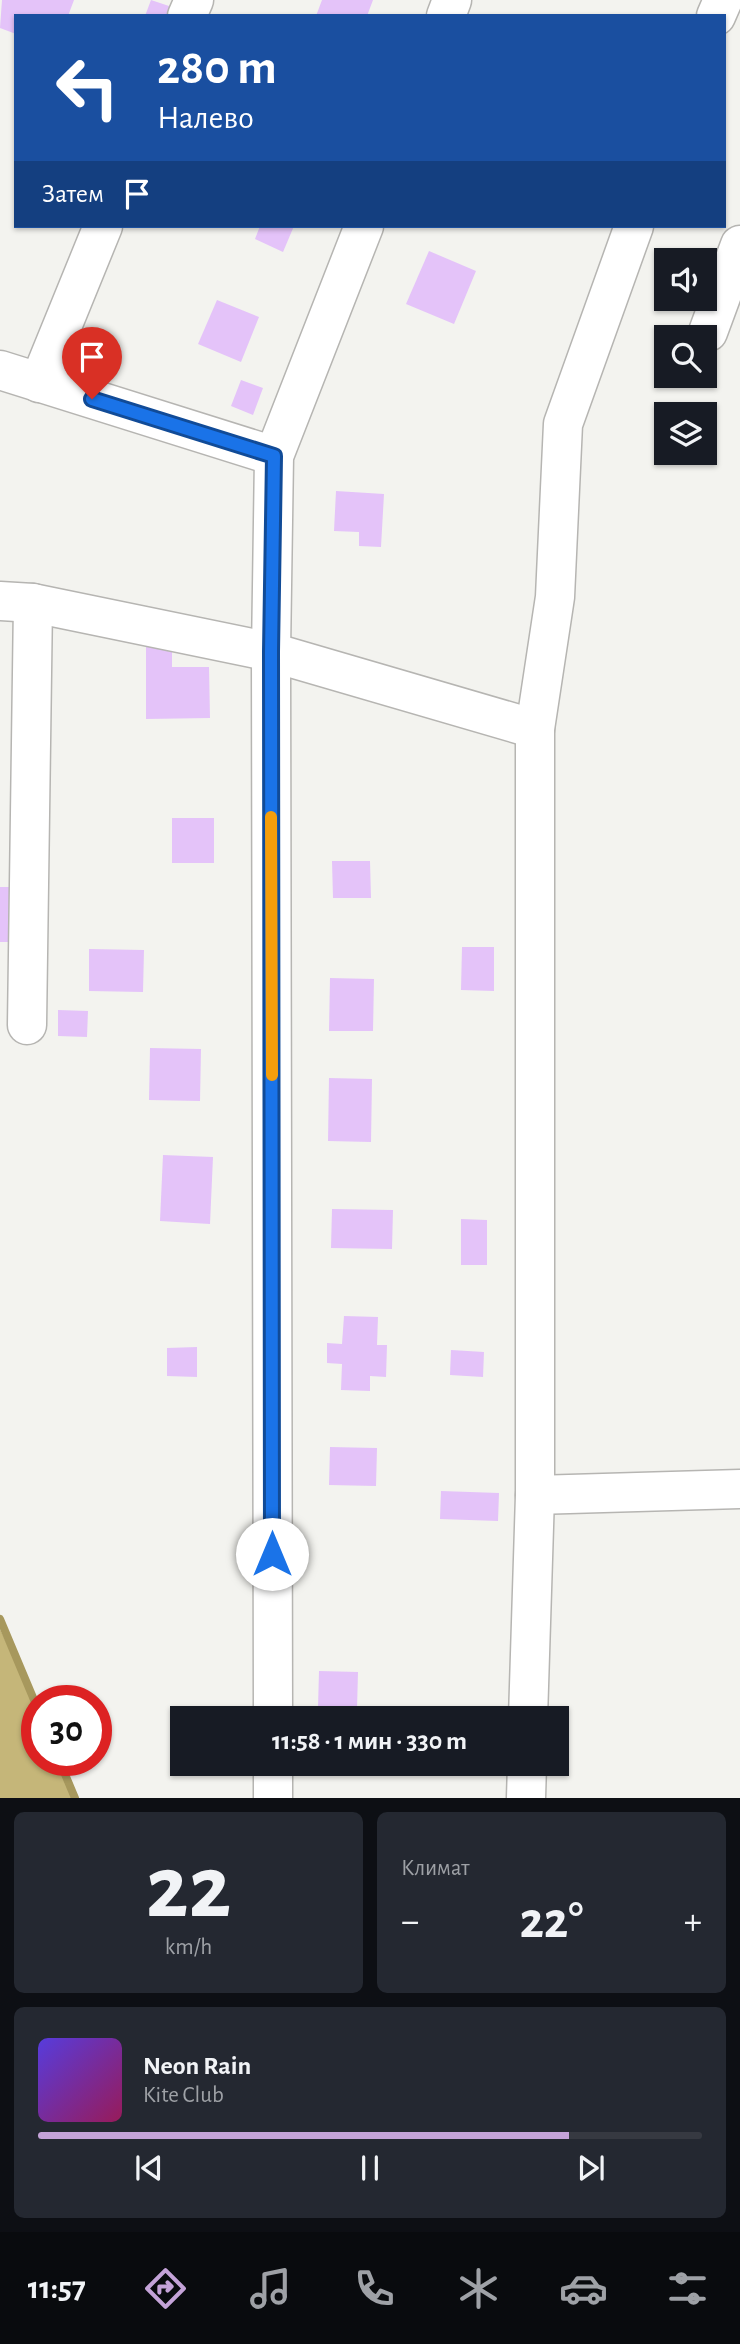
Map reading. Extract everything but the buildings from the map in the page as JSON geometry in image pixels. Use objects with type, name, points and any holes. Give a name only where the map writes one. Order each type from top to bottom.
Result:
[{"type":"street","points":[[39,383],[102,228]]},
{"type":"street","points":[[273,1706],[271,652],[274,456],[363,228]]},
{"type":"street","points":[[528,1706],[535,1495],[535,729],[555,597],[563,424],[633,228]]},
{"type":"street","points":[[711,325],[740,245]]},
{"type":"street","points":[[0,370],[274,456]]},
{"type":"street","points":[[27,1025],[16,602],[271,652],[535,729]]},
{"type":"street","points":[[535,1495],[740,1489]]},
{"type":"street","points":[[273,1776],[273,1798]]},
{"type":"street","points":[[526,1798],[527,1776]]},
{"type":"shaded area","points":[[0,1629],[26,1685],[21,1685],[21,1776],[67,1776],[78,1798],[0,1798]]},
{"type":"waterway","points":[[0,1619],[28,1685]]},
{"type":"waterway","points":[[66,1776],[75,1798]]},
{"type":"slow traffic","points":[[271,817],[272,1075]]},
{"type":"route","points":[[92,399],[274,456],[271,652],[272,1554]]}]
